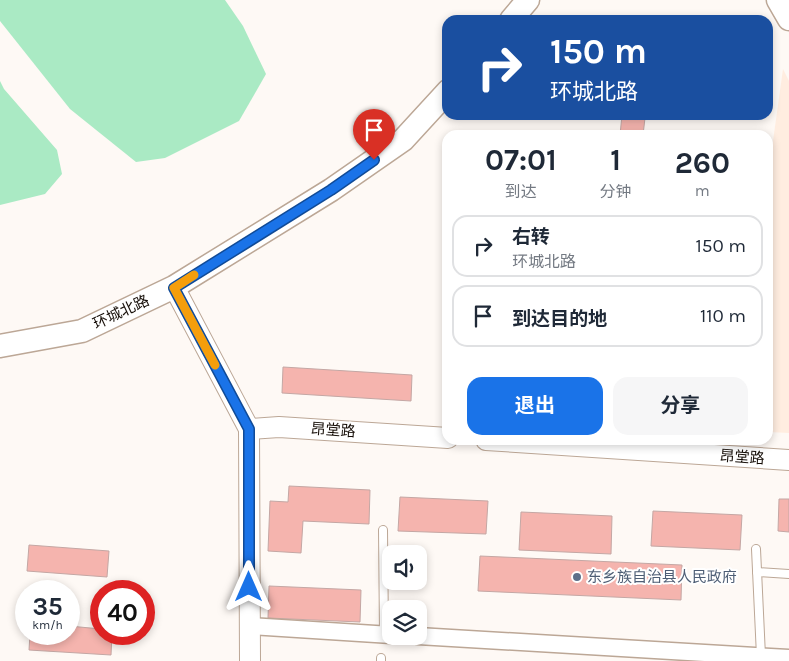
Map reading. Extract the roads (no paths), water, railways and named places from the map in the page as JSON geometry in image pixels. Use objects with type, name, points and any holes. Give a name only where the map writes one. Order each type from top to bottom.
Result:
[{"type":"main road","points":[[515,15],[528,0]]},
{"type":"main road","points":[[778,0],[789,19]]},
{"type":"main road","name":"环城北路","points":[[0,346],[82,331],[174,288],[331,190],[403,140],[442,98]]},
{"type":"street","points":[[174,288],[249,429],[250,661]]},
{"type":"street","name":"昂堂路","points":[[249,429],[279,427],[442,438]]},
{"type":"street","name":"昂堂路","points":[[562,445],[789,460]]},
{"type":"street","points":[[249,626],[382,634]]},
{"type":"street","points":[[427,637],[789,658]]},
{"type":"lane","points":[[383,530],[386,600]]},
{"type":"lane","points":[[756,549],[761,656]]},
{"type":"lane","points":[[757,572],[789,574]]},
{"type":"place","name":"东乡族自治县人民政府","points":[[577,577]]}]
